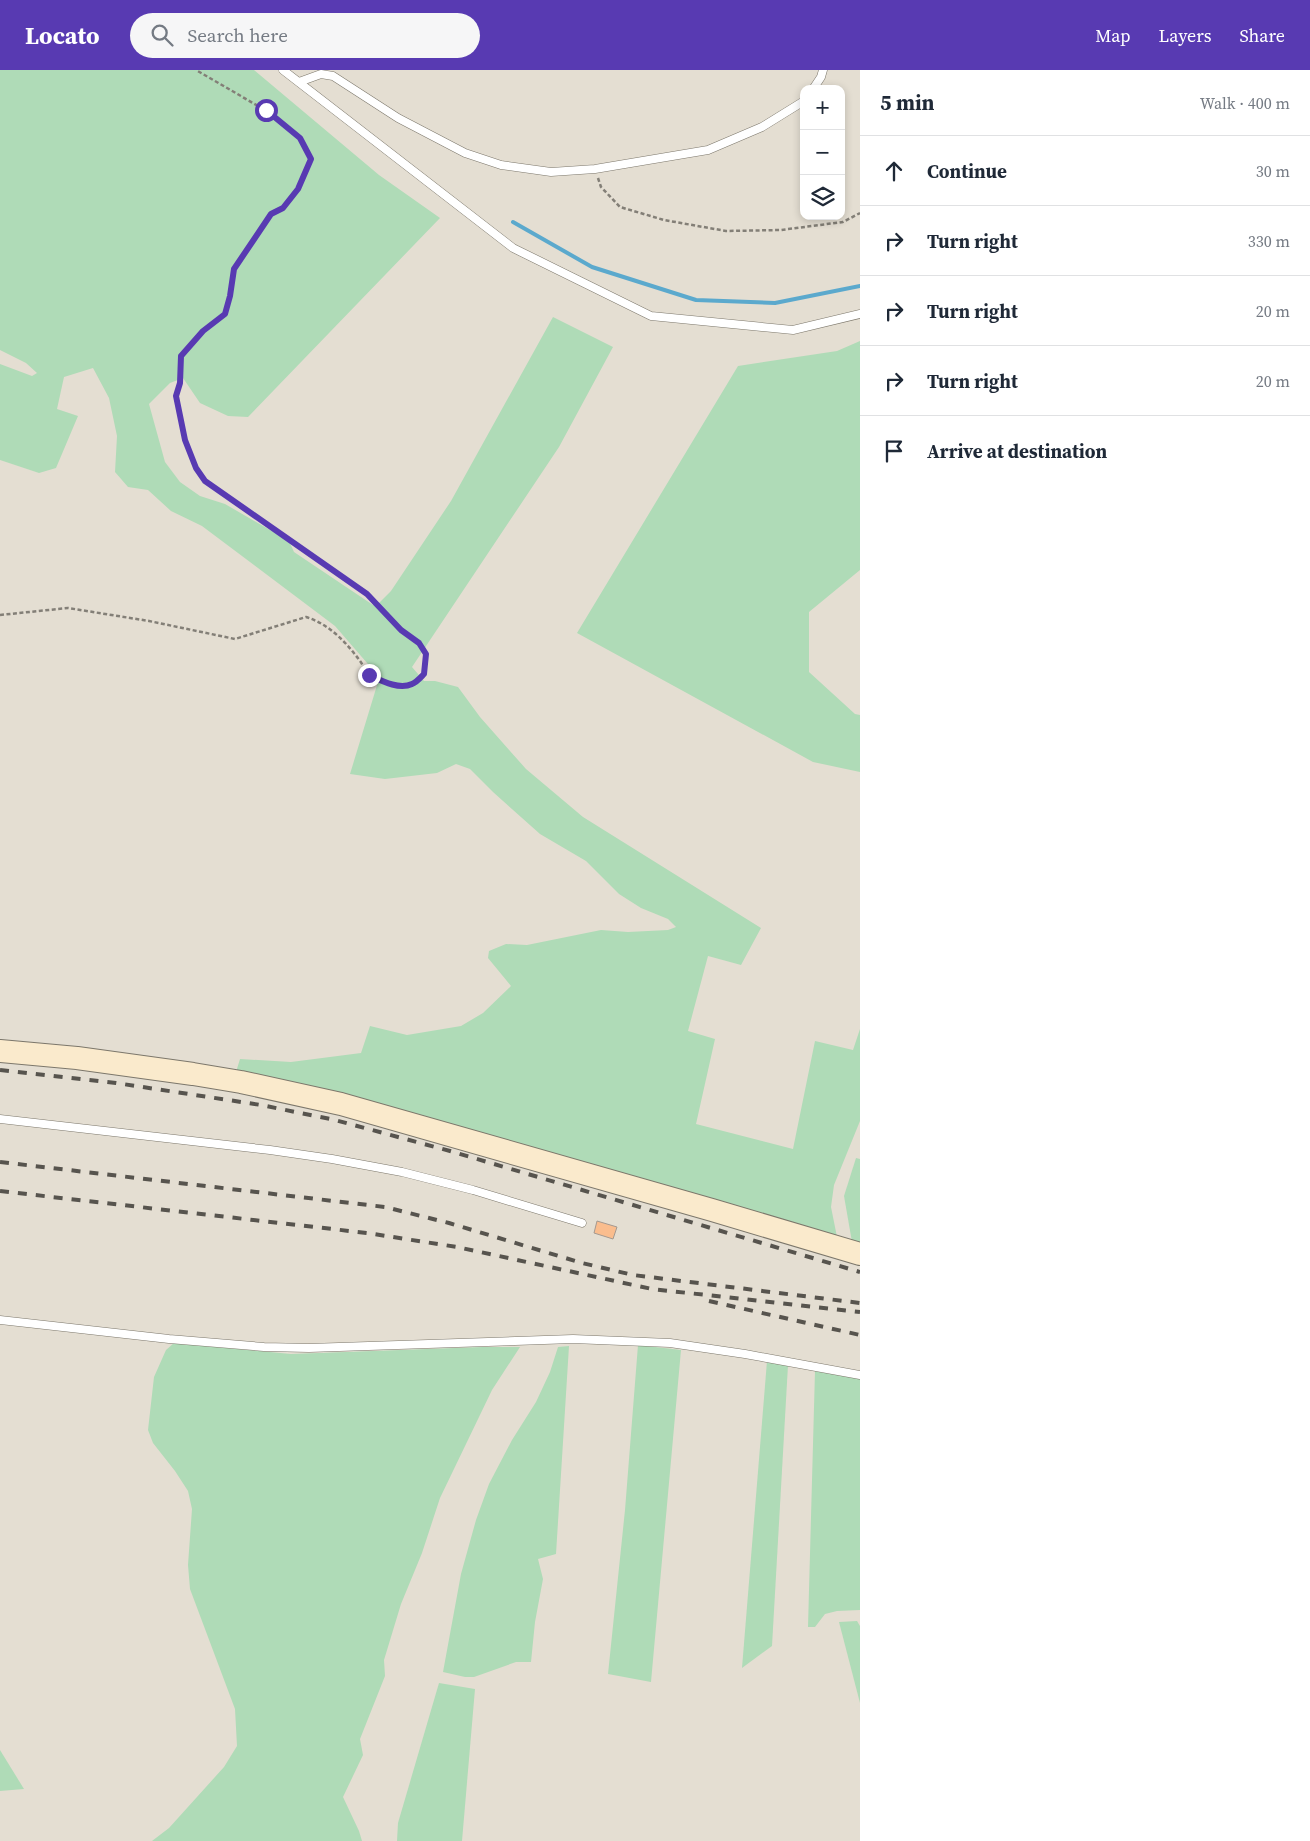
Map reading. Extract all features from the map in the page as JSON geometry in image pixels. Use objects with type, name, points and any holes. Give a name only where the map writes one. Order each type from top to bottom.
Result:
[{"type":"main road","points":[[0,1051],[77,1058],[193,1074],[261,1086],[341,1104],[860,1254]]},
{"type":"lane","points":[[283,70],[513,248],[651,316],[793,330],[860,314]]},
{"type":"lane","points":[[816,85],[823,70]]},
{"type":"lane","points":[[299,82],[321,74],[333,76],[398,118],[465,153],[502,164],[551,172],[595,170],[708,150],[762,128],[800,104]]},
{"type":"lane","points":[[0,1119],[270,1150],[332,1159],[402,1172],[473,1190],[582,1223]]},
{"type":"lane","points":[[0,1320],[169,1339],[264,1347],[346,1347],[573,1339],[670,1343],[745,1354],[860,1375]]},
{"type":"path","points":[[0,615],[68,608],[149,621],[236,640],[306,617],[316,620],[339,636],[369,675],[387,683],[404,686],[414,684],[424,674],[426,654],[419,643],[401,630],[367,594],[205,481],[196,468],[185,440],[176,396],[180,383],[181,356],[203,331],[225,314],[234,269],[271,214],[283,208],[298,189],[311,159],[300,138],[266,110],[196,70]]},
{"type":"path","points":[[595,170],[601,187],[620,207],[664,220],[726,231],[781,230],[843,222],[860,213]]},
{"type":"green space","points":[[0,70],[254,70],[379,175],[440,218],[248,417],[228,416],[200,403],[183,378],[170,383],[149,404],[165,462],[180,482],[200,496],[225,504],[289,541],[294,552],[373,605],[379,603],[391,591],[451,501],[553,317],[613,347],[559,447],[412,667],[424,681],[435,681],[458,687],[480,717],[526,769],[583,817],[761,928],[741,965],[708,956],[688,1031],[715,1039],[696,1124],[793,1149],[815,1041],[853,1050],[860,1029],[860,1121],[834,1185],[831,1207],[837,1237],[236,1072],[240,1059],[291,1062],[361,1053],[370,1026],[407,1035],[461,1026],[483,1013],[511,986],[488,958],[489,951],[506,944],[527,945],[601,930],[628,932],[668,930],[676,927],[668,919],[641,908],[619,894],[586,861],[540,834],[470,769],[456,764],[437,773],[385,779],[350,774],[378,682],[374,671],[335,626],[202,526],[171,511],[148,490],[128,487],[115,472],[117,436],[109,398],[93,368],[64,377],[57,409],[78,416],[56,468],[39,473],[0,460],[0,364],[32,376],[37,373],[26,363],[0,350]]},
{"type":"green space","points":[[860,341],[860,570],[809,612],[809,672],[855,714],[860,715],[860,772],[813,762],[577,633],[738,366],[837,351]]},
{"type":"green space","points":[[856,1158],[860,1159],[860,1244],[852,1242],[844,1196]]},
{"type":"green space","points":[[174,1343],[291,1354],[520,1347],[492,1390],[440,1498],[422,1553],[401,1604],[384,1660],[385,1676],[360,1739],[363,1755],[343,1797],[362,1841],[152,1841],[169,1828],[224,1767],[237,1746],[235,1709],[190,1589],[188,1565],[192,1509],[188,1491],[153,1443],[148,1430],[154,1377],[166,1350]]},
{"type":"green space","points":[[638,1345],[681,1350],[651,1682],[608,1674],[625,1510]]},
{"type":"green space","points":[[569,1346],[556,1554],[538,1559],[543,1579],[535,1622],[531,1662],[516,1662],[474,1677],[443,1672],[461,1574],[476,1520],[489,1484],[512,1440],[536,1402],[550,1372],[558,1347]]},
{"type":"green space","points":[[767,1361],[788,1365],[772,1646],[742,1668]]},
{"type":"green space","points":[[815,1371],[860,1379],[860,1610],[837,1611],[825,1614],[815,1627],[808,1627]]},
{"type":"green space","points":[[857,1621],[860,1626],[860,1703],[839,1622]]},
{"type":"green space","points":[[439,1683],[475,1689],[462,1841],[397,1841],[398,1823]]},
{"type":"green space","points":[[0,1750],[24,1789],[0,1791]]},
{"type":"building","points":[[597,1221],[617,1227],[613,1239],[594,1233]]},
{"type":"waterway","points":[[513,222],[592,267],[696,300],[775,303],[860,286]]},
{"type":"railway","points":[[0,1070],[116,1083],[261,1105],[335,1120],[450,1151],[860,1272]]},
{"type":"railway","points":[[0,1162],[385,1207],[449,1223],[582,1263],[633,1275],[860,1303]]},
{"type":"railway","points":[[0,1191],[367,1233],[457,1247],[652,1289],[860,1312]]},
{"type":"railway","points":[[709,1301],[860,1335]]},
{"type":"route","points":[[266,110],[300,138],[311,159],[298,189],[283,208],[271,214],[234,269],[225,314],[203,331],[181,356],[180,383],[176,396],[185,440],[196,468],[205,481],[367,594],[401,630],[419,643],[426,654],[424,674],[414,684],[404,686],[387,683],[369,675]]}]
